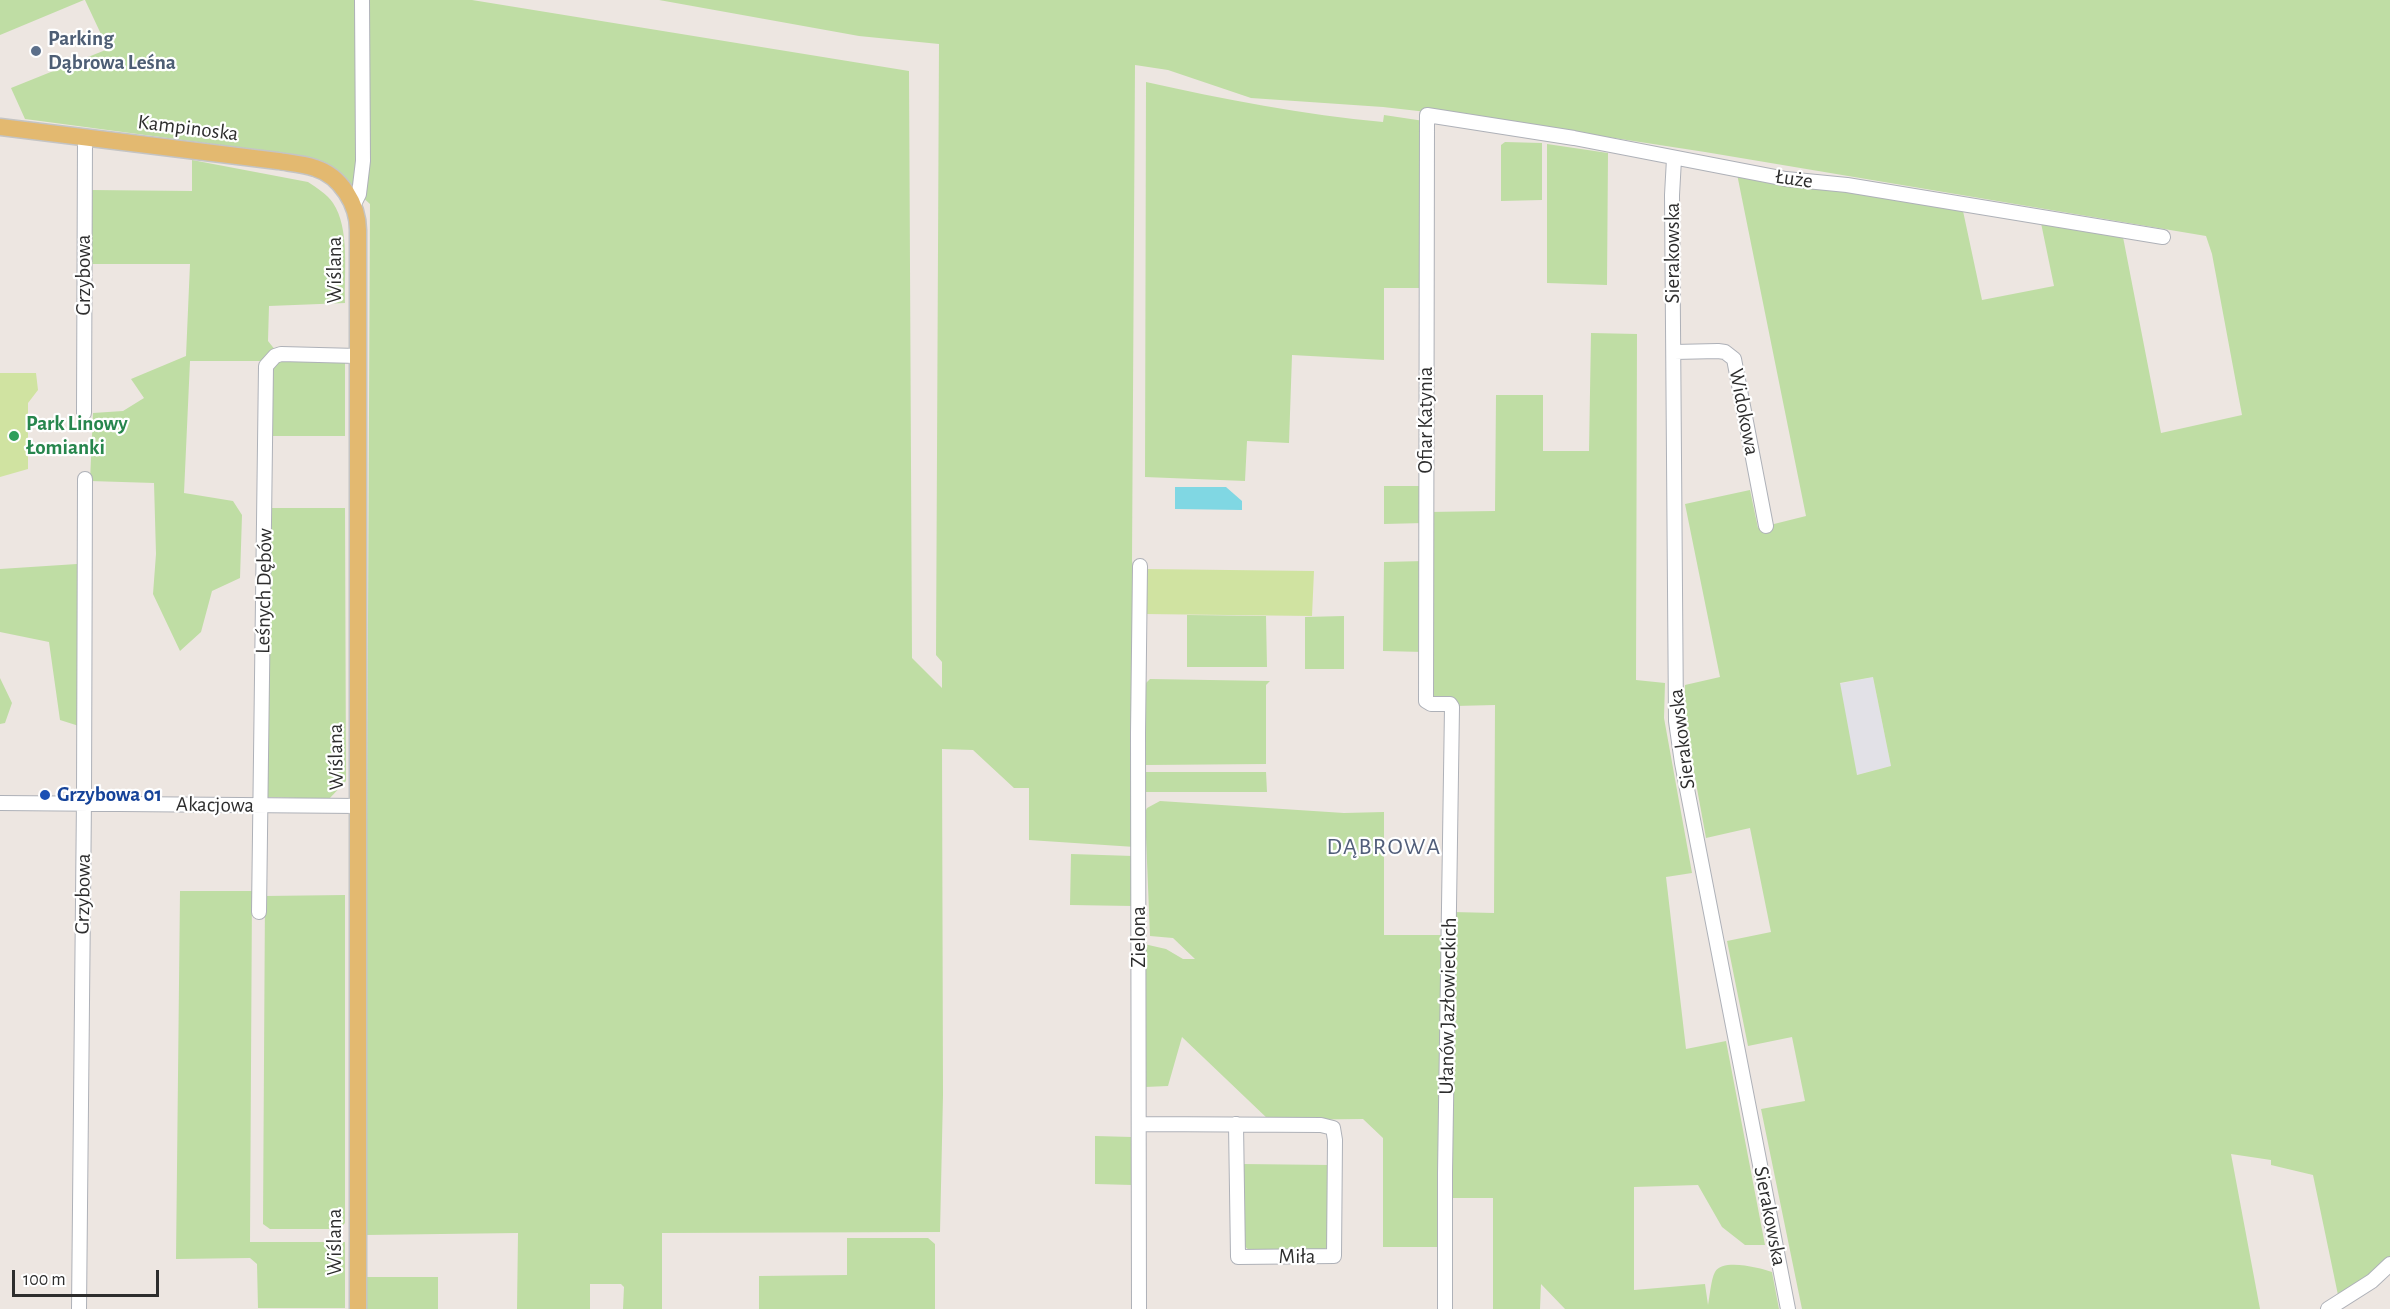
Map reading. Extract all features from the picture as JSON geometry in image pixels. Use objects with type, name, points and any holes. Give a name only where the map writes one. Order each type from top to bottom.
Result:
[{"type":"main road","name":"Kampinoska","points":[[0,127],[278,161],[317,168],[336,182],[354,204]]},
{"type":"main road","name":"Wiślana","points":[[354,204],[358,218],[356,620],[359,806],[358,1309]]},
{"type":"street","points":[[354,204],[359,194],[363,160],[362,0]]},
{"type":"street","name":"Łuże","points":[[1427,115],[1574,138],[1786,179],[1846,185],[2163,237]]},
{"type":"street","name":"Ofiar Katynia","points":[[1427,115],[1426,701],[1431,704],[1449,704]]},
{"type":"street","name":"Grzybowa","points":[[84,413],[85,138]]},
{"type":"street","name":"Sierakowska","points":[[1674,159],[1672,195],[1676,721],[1682,763],[1788,1309]]},
{"type":"street","name":"Widokowa","points":[[1674,352],[1718,351],[1725,352],[1734,359],[1766,526]]},
{"type":"street","name":"Leśnych Dębów","points":[[259,912],[266,366],[275,356],[281,354],[357,356]]},
{"type":"street","name":"Grzybowa","points":[[79,1309],[84,804],[84,479]]},
{"type":"street","name":"Zielona","points":[[1138,1309],[1140,566]]},
{"type":"street","name":"Ułanów Jazłowieckich","points":[[1445,1309],[1452,707],[1449,704]]},
{"type":"street","name":"Akacjowa","points":[[0,803],[359,806]]},
{"type":"street","name":"Miła","points":[[1139,1124],[1236,1124],[1321,1125],[1333,1128],[1335,1140],[1334,1256],[1238,1257],[1236,1124]]},
{"type":"street","points":[[2328,1309],[2372,1281],[2390,1264]]},
{"type":"shaded area","points":[[1873,677],[1891,766],[1856,775],[1839,684]]},
{"type":"green space","points":[[0,0],[84,0],[0,35]]},
{"type":"green space","points":[[85,0],[472,0],[909,71],[912,658],[942,688],[942,662],[936,655],[939,44],[859,36],[659,0],[2390,0],[2390,1260],[2338,1295],[2313,1175],[2271,1165],[2271,1160],[2231,1154],[2260,1309],[1802,1309],[1761,1109],[1805,1101],[1792,1037],[1748,1046],[1727,941],[1771,932],[1750,828],[1706,838],[1684,717],[1685,685],[1720,677],[1685,504],[1750,490],[1758,528],[1806,516],[1737,174],[1963,211],[1982,300],[2054,286],[2041,223],[2123,237],[2161,433],[2242,415],[2212,254],[2206,236],[1705,152],[1497,120],[1383,107],[1251,98],[1168,70],[1135,65],[1132,560],[1136,609],[1135,847],[1029,840],[1029,788],[1014,788],[973,750],[942,749],[943,1095],[940,1232],[662,1233],[662,1309],[623,1309],[624,1287],[621,1284],[590,1284],[590,1309],[517,1309],[518,1233],[365,1235],[370,204],[327,165],[303,156],[25,119],[11,88],[108,49]],"holes":[[[1873,677],[1891,766],[1857,775],[1840,683]]]},
{"type":"green space","points":[[1146,82],[1294,111],[1383,122],[1384,115],[1424,121],[1423,288],[1384,288],[1384,360],[1292,355],[1289,443],[1247,441],[1245,481],[1145,477]]},
{"type":"green space","points":[[1505,142],[1542,143],[1542,200],[1501,201],[1501,145]]},
{"type":"green space","points":[[1547,144],[1608,153],[1607,285],[1547,283]]},
{"type":"green space","points":[[192,160],[308,182],[322,191],[333,203],[342,225],[345,303],[269,306],[268,341],[276,351],[261,361],[190,361],[184,493],[233,501],[242,515],[240,578],[212,591],[201,632],[180,651],[153,594],[156,554],[154,483],[90,481],[93,413],[123,411],[144,398],[131,379],[186,356],[190,264],[90,264],[90,190],[192,191]]},
{"type":"green space","points":[[1591,333],[1637,334],[1636,680],[1665,683],[1664,718],[1692,873],[1666,877],[1686,1049],[1726,1041],[1765,1245],[1745,1245],[1722,1227],[1698,1185],[1634,1187],[1634,1290],[1705,1284],[1708,1305],[1715,1272],[1726,1266],[1742,1265],[1772,1272],[1779,1309],[1565,1309],[1541,1284],[1540,1309],[1493,1309],[1493,1198],[1450,1198],[1453,912],[1494,913],[1495,705],[1455,706],[1432,702],[1428,512],[1495,511],[1496,395],[1543,395],[1543,451],[1589,451]]},
{"type":"green space","points":[[345,360],[345,436],[271,436],[269,364],[274,361]]},
{"type":"green space","name":"Park Linowy Łomianki","points":[[0,373],[36,373],[38,390],[28,403],[28,469],[0,477]]},
{"type":"green space","points":[[1384,486],[1424,486],[1424,523],[1384,524]]},
{"type":"green space","points":[[268,508],[345,508],[346,781],[329,799],[267,797]]},
{"type":"green space","points":[[1424,561],[1424,652],[1383,651],[1384,562]]},
{"type":"green space","points":[[77,564],[79,726],[60,720],[49,642],[0,632],[0,569]]},
{"type":"green space","points":[[1145,569],[1314,571],[1312,616],[1144,614]]},
{"type":"green space","points":[[1187,615],[1266,616],[1267,667],[1187,667]]},
{"type":"green space","points":[[1344,616],[1344,669],[1305,669],[1305,617]]},
{"type":"green space","points":[[0,678],[12,703],[5,723],[0,724]]},
{"type":"green space","points":[[1150,679],[1270,681],[1266,685],[1266,764],[1146,765],[1146,683]]},
{"type":"green space","points":[[1146,772],[1266,772],[1267,792],[1146,792]]},
{"type":"green space","points":[[1160,801],[1344,813],[1384,812],[1384,935],[1446,935],[1442,1247],[1383,1247],[1383,1138],[1363,1119],[1269,1120],[1182,1037],[1168,1086],[1145,1087],[1144,944],[1166,949],[1183,959],[1195,959],[1173,938],[1150,936],[1145,812],[1147,808]]},
{"type":"green space","points":[[1071,854],[1133,856],[1133,906],[1070,905]]},
{"type":"green space","points":[[180,891],[252,891],[250,1242],[345,1242],[345,1308],[258,1308],[257,1264],[250,1258],[176,1259]]},
{"type":"green space","points":[[345,895],[345,1223],[339,1229],[270,1229],[263,1224],[265,896]]},
{"type":"green space","points":[[1095,1136],[1132,1137],[1132,1185],[1095,1184]]},
{"type":"green space","points":[[1242,1164],[1330,1165],[1330,1244],[1322,1252],[1250,1251],[1241,1243]]},
{"type":"green space","points":[[847,1238],[928,1238],[935,1244],[935,1309],[759,1309],[759,1276],[847,1275]]},
{"type":"green space","points":[[365,1277],[438,1277],[438,1309],[365,1309]]},
{"type":"water","points":[[1175,487],[1226,487],[1242,501],[1242,510],[1175,509]]},
{"type":"place","name":"Parking Dąbrowa Leśna","points":[[36,51]]},
{"type":"place","name":"Park Linowy Łomianki","points":[[14,436]]},
{"type":"place","name":"Grzybowa 01","points":[[45,795]]},
{"type":"district","name":"DĄBROWA","points":[[1384,847]]}]
